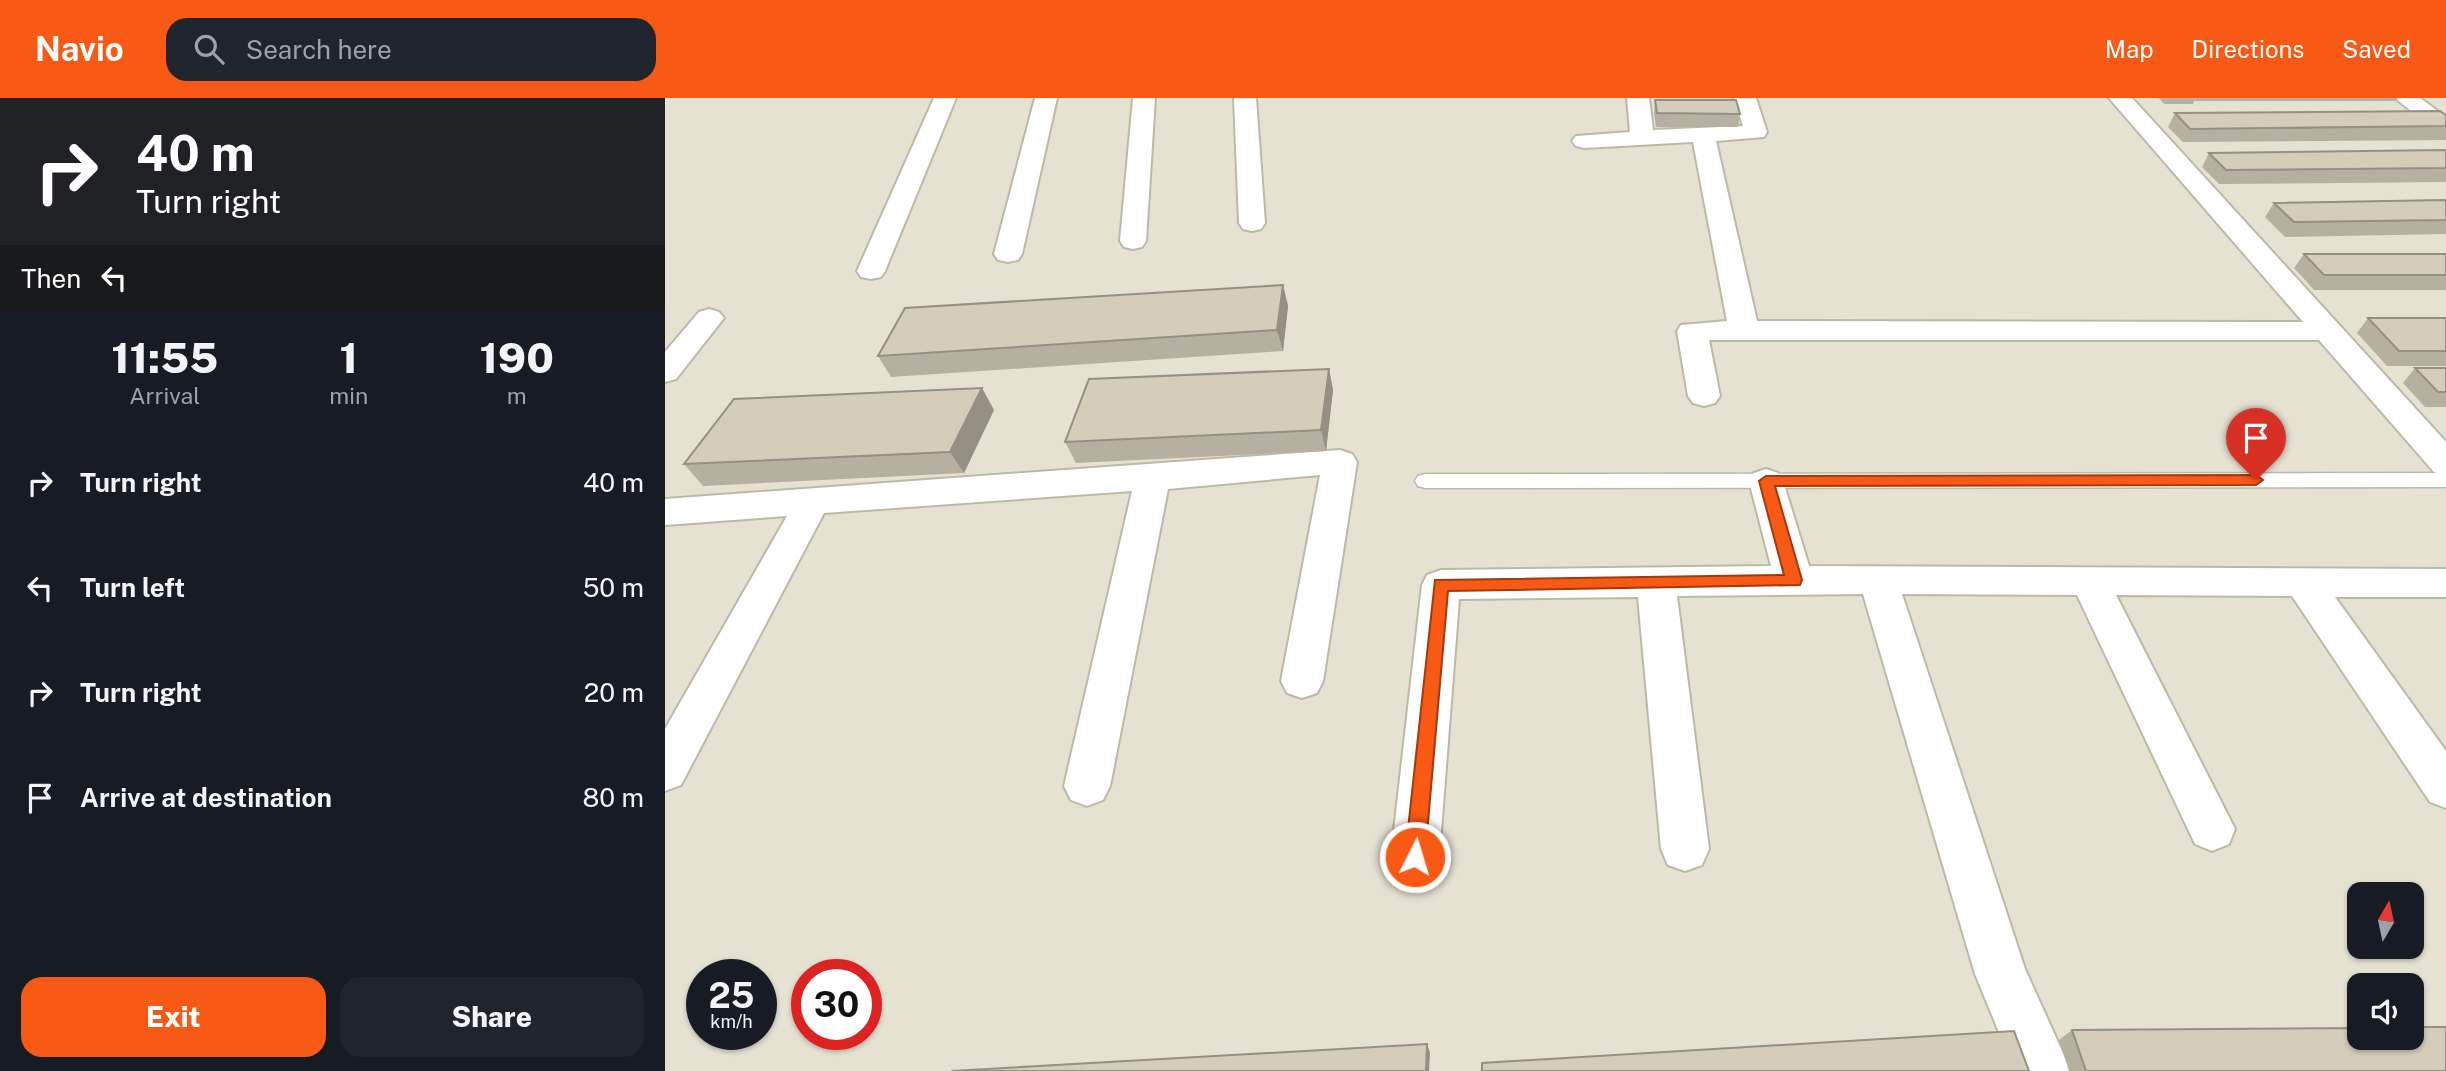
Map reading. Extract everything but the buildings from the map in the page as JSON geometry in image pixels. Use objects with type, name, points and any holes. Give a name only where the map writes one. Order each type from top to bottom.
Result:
[{"type":"street","points":[[871,271],[945,98]]},
{"type":"street","points":[[1008,254],[1046,98]]},
{"type":"street","points":[[1133,241],[1145,98]]},
{"type":"street","points":[[1245,98],[1252,223]]},
{"type":"street","points":[[1638,98],[1642,138]]},
{"type":"street","points":[[1584,141],[1756,132],[1745,98]]},
{"type":"street","points":[[2120,98],[2446,464]]},
{"type":"street","points":[[2406,98],[2446,128]]},
{"type":"street","points":[[1703,135],[1744,330]]},
{"type":"street","points":[[665,372],[709,318]]},
{"type":"street","points":[[1703,396],[1692,331],[2327,331]]},
{"type":"street","points":[[665,512],[1153,478],[1340,462],[1302,681]]},
{"type":"street","points":[[1087,786],[1153,478]]},
{"type":"street","points":[[1766,481],[1794,580]]},
{"type":"street","points":[[665,771],[813,501]]},
{"type":"street","points":[[1878,579],[2001,974],[2043,1071]]},
{"type":"street","points":[[1415,857],[1441,585],[1878,579],[2446,583]]},
{"type":"street","points":[[2090,581],[2212,829]]},
{"type":"street","points":[[1656,582],[1685,849]]},
{"type":"street","points":[[2303,582],[2446,788]]},
{"type":"lane","points":[[1425,481],[2446,480]]},
{"type":"shaded area","points":[[665,98],[2446,98],[2446,1071],[665,1071]]},
{"type":"route","points":[[1415,857],[1441,585],[1794,580],[1766,481],[2256,480]]}]
